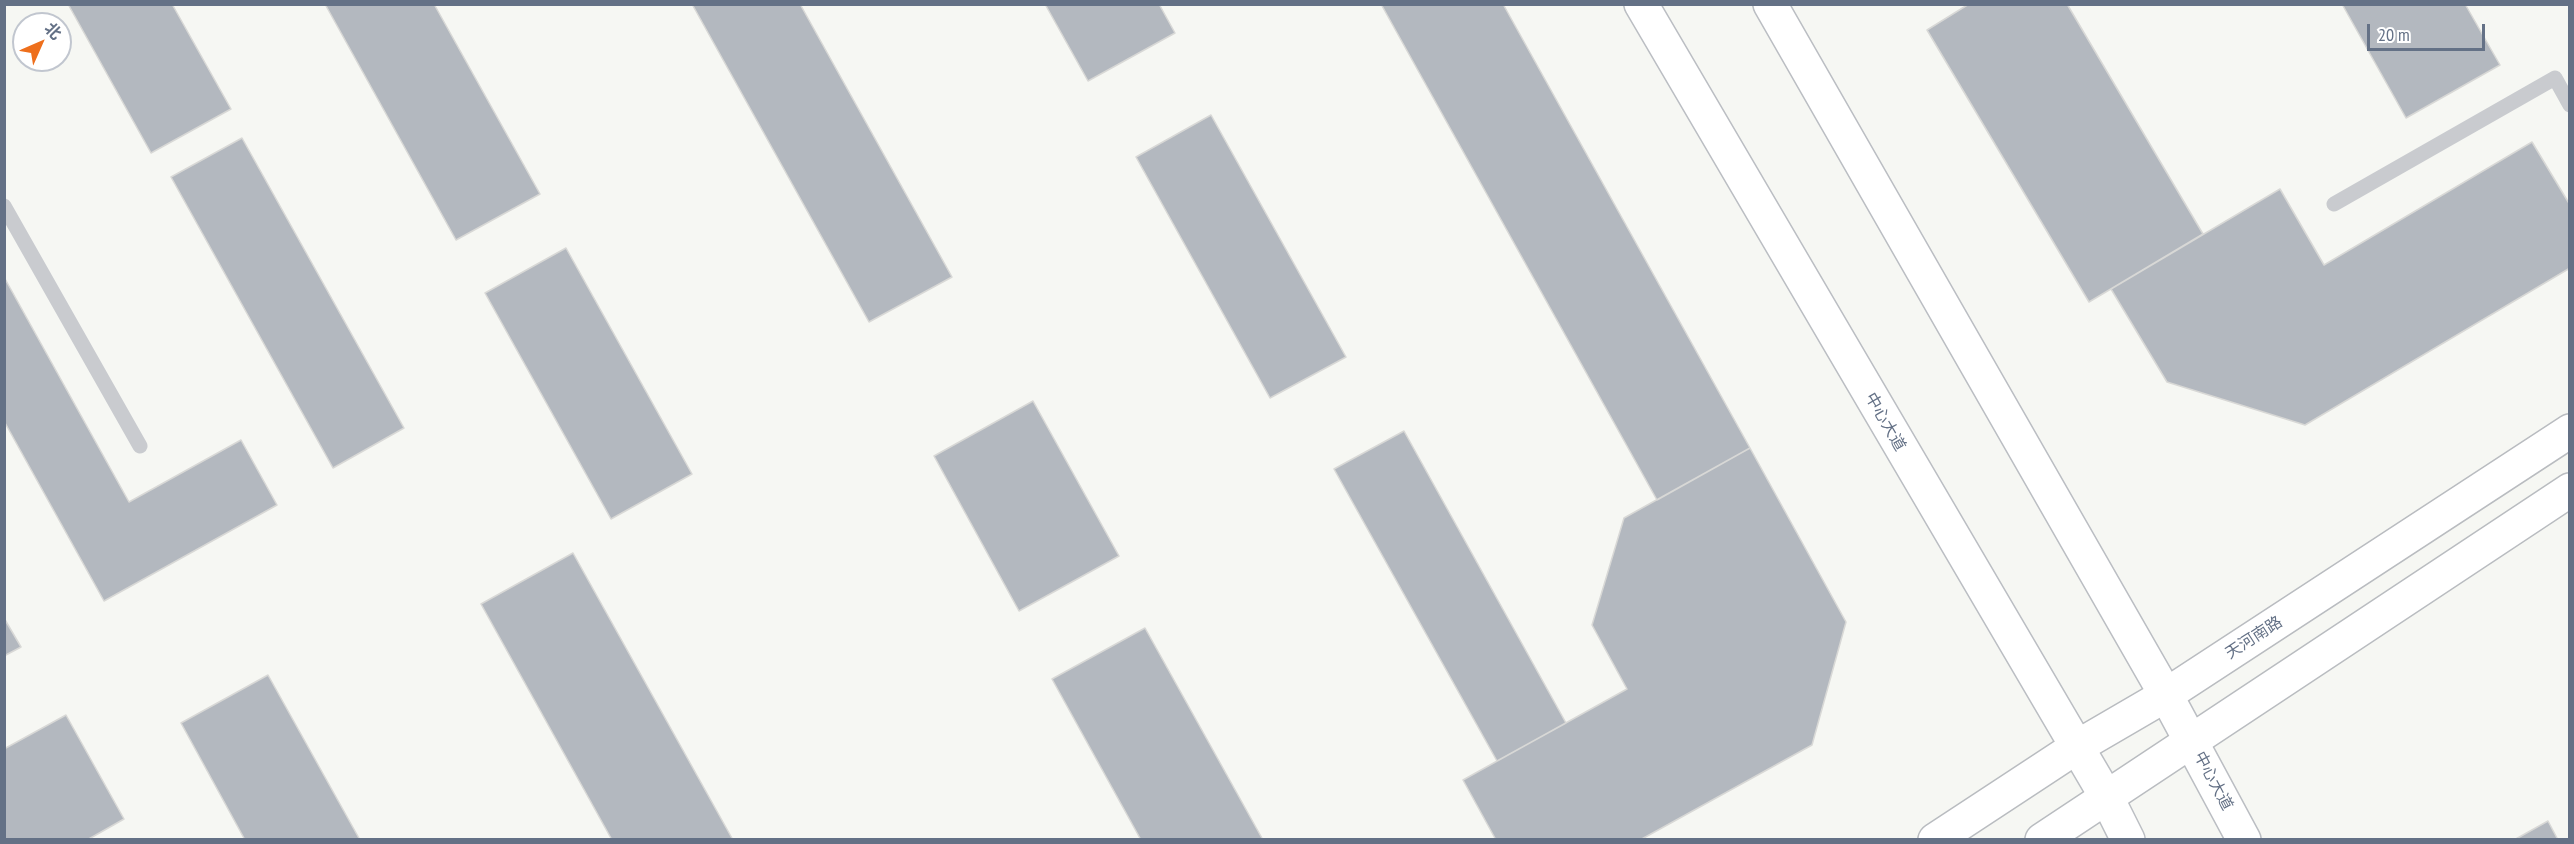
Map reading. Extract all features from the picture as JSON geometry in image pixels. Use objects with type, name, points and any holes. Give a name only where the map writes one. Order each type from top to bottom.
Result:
[{"type":"main road","name":"中心大道","points":[[1641,4],[2075,748],[2107,798],[2128,840]]},
{"type":"main road","name":"中心大道","points":[[1770,4],[2192,740],[2244,840]]},
{"type":"main road","name":"天河南路","points":[[1935,840],[2075,748],[2166,695],[2570,431]]},
{"type":"main road","points":[[2042,840],[2570,490]]},
{"type":"lane","points":[[2334,204],[2555,78],[2570,105]]},
{"type":"lane","points":[[4,206],[140,446]]},
{"type":"building","points":[[68,4],[172,4],[231,109],[151,153]]},
{"type":"building","points":[[325,4],[434,4],[540,194],[456,240]]},
{"type":"building","points":[[692,4],[800,4],[952,277],[869,322]]},
{"type":"building","points":[[1045,4],[1159,4],[1175,33],[1088,81]]},
{"type":"building","points":[[1381,4],[1503,4],[1750,448],[1657,500]]},
{"type":"building","points":[[1969,4],[2067,4],[2203,234],[2089,302],[1927,30]]},
{"type":"building","points":[[2342,4],[2465,4],[2500,65],[2406,118]]},
{"type":"building","points":[[1211,115],[1346,357],[1270,398],[1136,157]]},
{"type":"building","points":[[242,138],[404,428],[333,468],[171,177]]},
{"type":"building","points":[[2532,142],[2570,205],[2570,268],[2305,425],[2167,382],[2111,289],[2280,189],[2324,265]]},
{"type":"building","points":[[566,248],[692,474],[611,519],[485,293]]},
{"type":"building","points":[[4,277],[129,502],[241,440],[277,505],[104,601],[4,421]]},
{"type":"building","points":[[1033,401],[1119,556],[1019,611],[934,456]]},
{"type":"building","points":[[1404,431],[1566,723],[1497,761],[1334,469]]},
{"type":"building","points":[[1750,448],[1846,622],[1812,745],[1640,840],[1496,840],[1463,780],[1627,689],[1592,625],[1624,518]]},
{"type":"building","points":[[573,553],[733,840],[612,840],[481,604]]},
{"type":"building","points":[[4,618],[21,647],[4,656]]},
{"type":"building","points":[[1145,628],[1263,840],[1141,840],[1052,679]]},
{"type":"building","points":[[268,675],[360,840],[245,840],[181,723]]},
{"type":"building","points":[[66,715],[124,819],[87,840],[4,840],[4,749]]},
{"type":"building","points":[[2548,821],[2558,840],[2514,840]]}]
